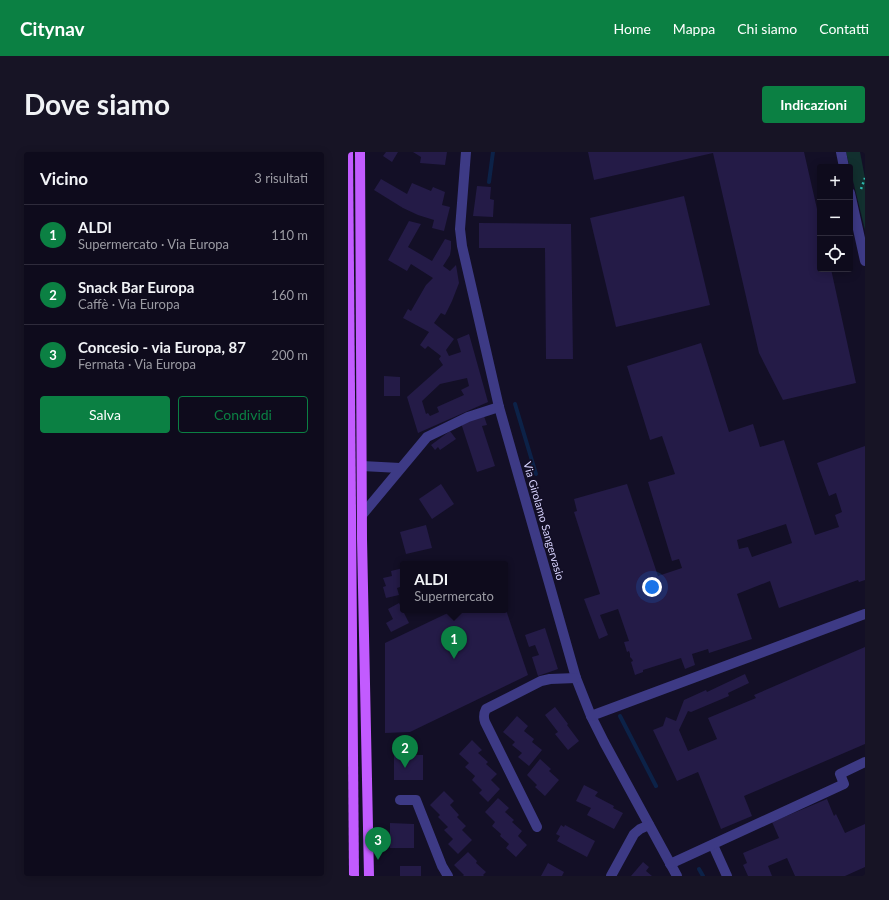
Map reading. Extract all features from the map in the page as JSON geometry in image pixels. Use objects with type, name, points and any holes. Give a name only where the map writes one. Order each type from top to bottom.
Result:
[{"type":"main road","points":[[348,152],[351,850],[354,876]]},
{"type":"main road","points":[[360,152],[362,515],[369,876]]},
{"type":"street","name":"Via Girolamo Sangervasio","points":[[466,152],[460,230],[462,246],[499,407],[576,678],[591,716],[604,742],[677,876]]},
{"type":"street","points":[[841,152],[843,164]]},
{"type":"street","points":[[852,200],[865,261]]},
{"type":"street","points":[[362,515],[427,437],[468,417],[499,407]]},
{"type":"street","points":[[362,466],[400,468]]},
{"type":"street","points":[[591,716],[865,614]]},
{"type":"street","points":[[537,827],[485,722],[484,713],[486,708],[541,681],[550,679],[576,678]]},
{"type":"street","points":[[670,864],[844,784],[840,774],[865,762]]},
{"type":"street","points":[[400,800],[416,800],[442,866],[448,876]]},
{"type":"street","points":[[611,876],[634,834],[640,829],[649,825]]},
{"type":"street","points":[[713,845],[727,876]]},
{"type":"green space","points":[[846,152],[860,152],[865,178],[865,230],[853,181],[853,164],[849,164]]},
{"type":"building","points":[[386,152],[398,152],[392,162],[383,156]]},
{"type":"building","points":[[413,152],[447,152],[445,165],[420,163],[421,157]]},
{"type":"building","points":[[588,152],[804,152],[817,209],[817,272],[832,272],[856,383],[783,400],[759,353],[713,153],[594,180]]},
{"type":"building","points":[[381,179],[407,194],[412,183],[431,191],[433,187],[445,192],[442,205],[450,207],[444,231],[432,228],[434,220],[403,208],[374,190]]},
{"type":"building","points":[[477,186],[491,187],[490,199],[494,200],[493,217],[473,216]]},
{"type":"building","points":[[684,196],[710,305],[616,327],[590,218]]},
{"type":"building","points":[[409,221],[421,224],[408,247],[432,261],[445,239],[451,241],[450,255],[443,266],[450,271],[456,265],[459,283],[445,315],[441,313],[434,323],[454,339],[446,350],[449,356],[461,352],[457,339],[469,334],[488,402],[418,433],[407,397],[443,365],[439,359],[441,356],[428,346],[425,349],[420,345],[429,332],[403,318],[408,309],[411,311],[426,285],[433,278],[411,264],[407,271],[388,260]],"holes":[[[467,378],[469,386],[461,390],[464,395],[437,407],[439,412],[430,416],[428,413],[426,414],[422,401],[440,384]]]},
{"type":"building","points":[[479,223],[571,224],[573,359],[546,359],[545,248],[479,248]]},
{"type":"building","points":[[701,343],[729,432],[753,424],[760,447],[784,440],[815,535],[839,527],[835,515],[842,512],[836,493],[829,496],[817,463],[865,446],[865,580],[859,582],[858,580],[779,608],[770,581],[737,594],[752,639],[709,653],[708,649],[692,654],[695,665],[685,669],[681,658],[643,670],[643,672],[635,675],[631,662],[633,661],[630,657],[629,651],[627,652],[624,642],[629,641],[618,609],[600,615],[608,635],[599,639],[584,599],[600,594],[574,512],[577,511],[574,499],[627,484],[658,576],[682,568],[679,559],[672,561],[648,482],[675,474],[662,436],[650,440],[627,366]],"holes":[[[786,524],[792,543],[752,557],[748,547],[739,549],[737,540]]]},
{"type":"building","points":[[384,376],[400,377],[400,396],[384,396]]},
{"type":"building","points":[[484,416],[487,425],[482,426],[495,466],[477,472],[461,423]]},
{"type":"building","points":[[450,431],[456,439],[440,450],[438,447],[435,450],[431,445]]},
{"type":"building","points":[[441,484],[454,504],[432,519],[419,499]]},
{"type":"building","points":[[426,525],[432,548],[406,554],[400,532]]},
{"type":"building","points":[[400,569],[400,587],[397,588],[399,595],[386,598],[383,587],[386,586],[383,578],[392,576],[391,571]]},
{"type":"building","points":[[399,603],[400,613],[404,613],[409,623],[391,632],[386,623],[393,619],[388,609]]},
{"type":"building","points":[[448,613],[507,613],[528,675],[410,732],[385,733],[385,643]]},
{"type":"building","points":[[545,628],[558,669],[538,676],[532,657],[539,655],[535,645],[529,647],[525,635]]},
{"type":"building","points":[[865,647],[865,744],[744,796],[752,816],[721,829],[698,772],[677,781],[653,730],[663,726],[666,717],[676,721],[684,700],[706,690],[707,692],[745,674],[749,683],[728,693],[729,696],[691,712],[688,711],[679,730],[688,751],[717,739],[708,718],[756,698],[754,695]]},
{"type":"building","points":[[555,707],[579,741],[568,750],[555,734],[558,732],[545,715]]},
{"type":"building","points":[[517,716],[528,726],[524,731],[534,739],[532,742],[542,750],[529,766],[518,757],[522,753],[512,745],[515,742],[503,732]]},
{"type":"building","points":[[472,740],[482,750],[478,753],[488,762],[486,764],[497,774],[491,780],[500,789],[488,802],[479,793],[482,790],[472,780],[475,776],[465,767],[469,763],[459,754]]},
{"type":"building","points":[[394,755],[423,755],[423,780],[394,780]]},
{"type":"building","points":[[540,759],[551,769],[549,771],[559,780],[545,796],[535,787],[537,785],[527,775]]},
{"type":"building","points":[[584,785],[598,792],[595,796],[614,806],[613,808],[623,813],[614,829],[587,815],[591,808],[576,801]]},
{"type":"building","points":[[444,791],[454,801],[450,805],[459,815],[457,817],[466,826],[462,830],[472,840],[458,854],[448,844],[453,839],[444,830],[448,827],[438,817],[440,815],[430,805]]},
{"type":"building","points":[[498,798],[509,808],[505,812],[514,820],[512,822],[522,831],[518,836],[527,845],[516,857],[506,848],[509,844],[492,826],[495,822],[485,812]]},
{"type":"building","points":[[827,799],[834,816],[836,814],[845,833],[865,824],[865,867],[845,876],[795,876],[787,858],[768,866],[772,876],[748,876],[743,865],[747,863],[743,853],[779,838],[772,822]]},
{"type":"building","points":[[390,823],[414,824],[414,848],[390,848]]},
{"type":"building","points":[[561,825],[564,827],[565,825],[595,841],[587,857],[557,841],[560,836],[556,834]]},
{"type":"building","points":[[468,852],[477,861],[476,863],[486,872],[483,875],[484,876],[463,876],[464,875],[454,865]]},
{"type":"building","points":[[643,862],[649,867],[646,871],[652,876],[631,876]]},
{"type":"building","points":[[548,863],[564,872],[562,876],[541,876]]},
{"type":"building","points":[[400,866],[421,866],[421,876],[400,876]]},
{"type":"waterway","points":[[489,182],[493,152]]},
{"type":"waterway","points":[[515,404],[536,474]]},
{"type":"waterway","points":[[620,716],[656,786]]},
{"type":"waterway","points":[[699,869],[703,876]]},
{"type":"place","name":"ALDI","points":[[454,659]]},
{"type":"place","name":"Snack Bar Europa","points":[[405,768]]},
{"type":"place","name":"Concesio - via Europa, 87","points":[[378,860]]}]
